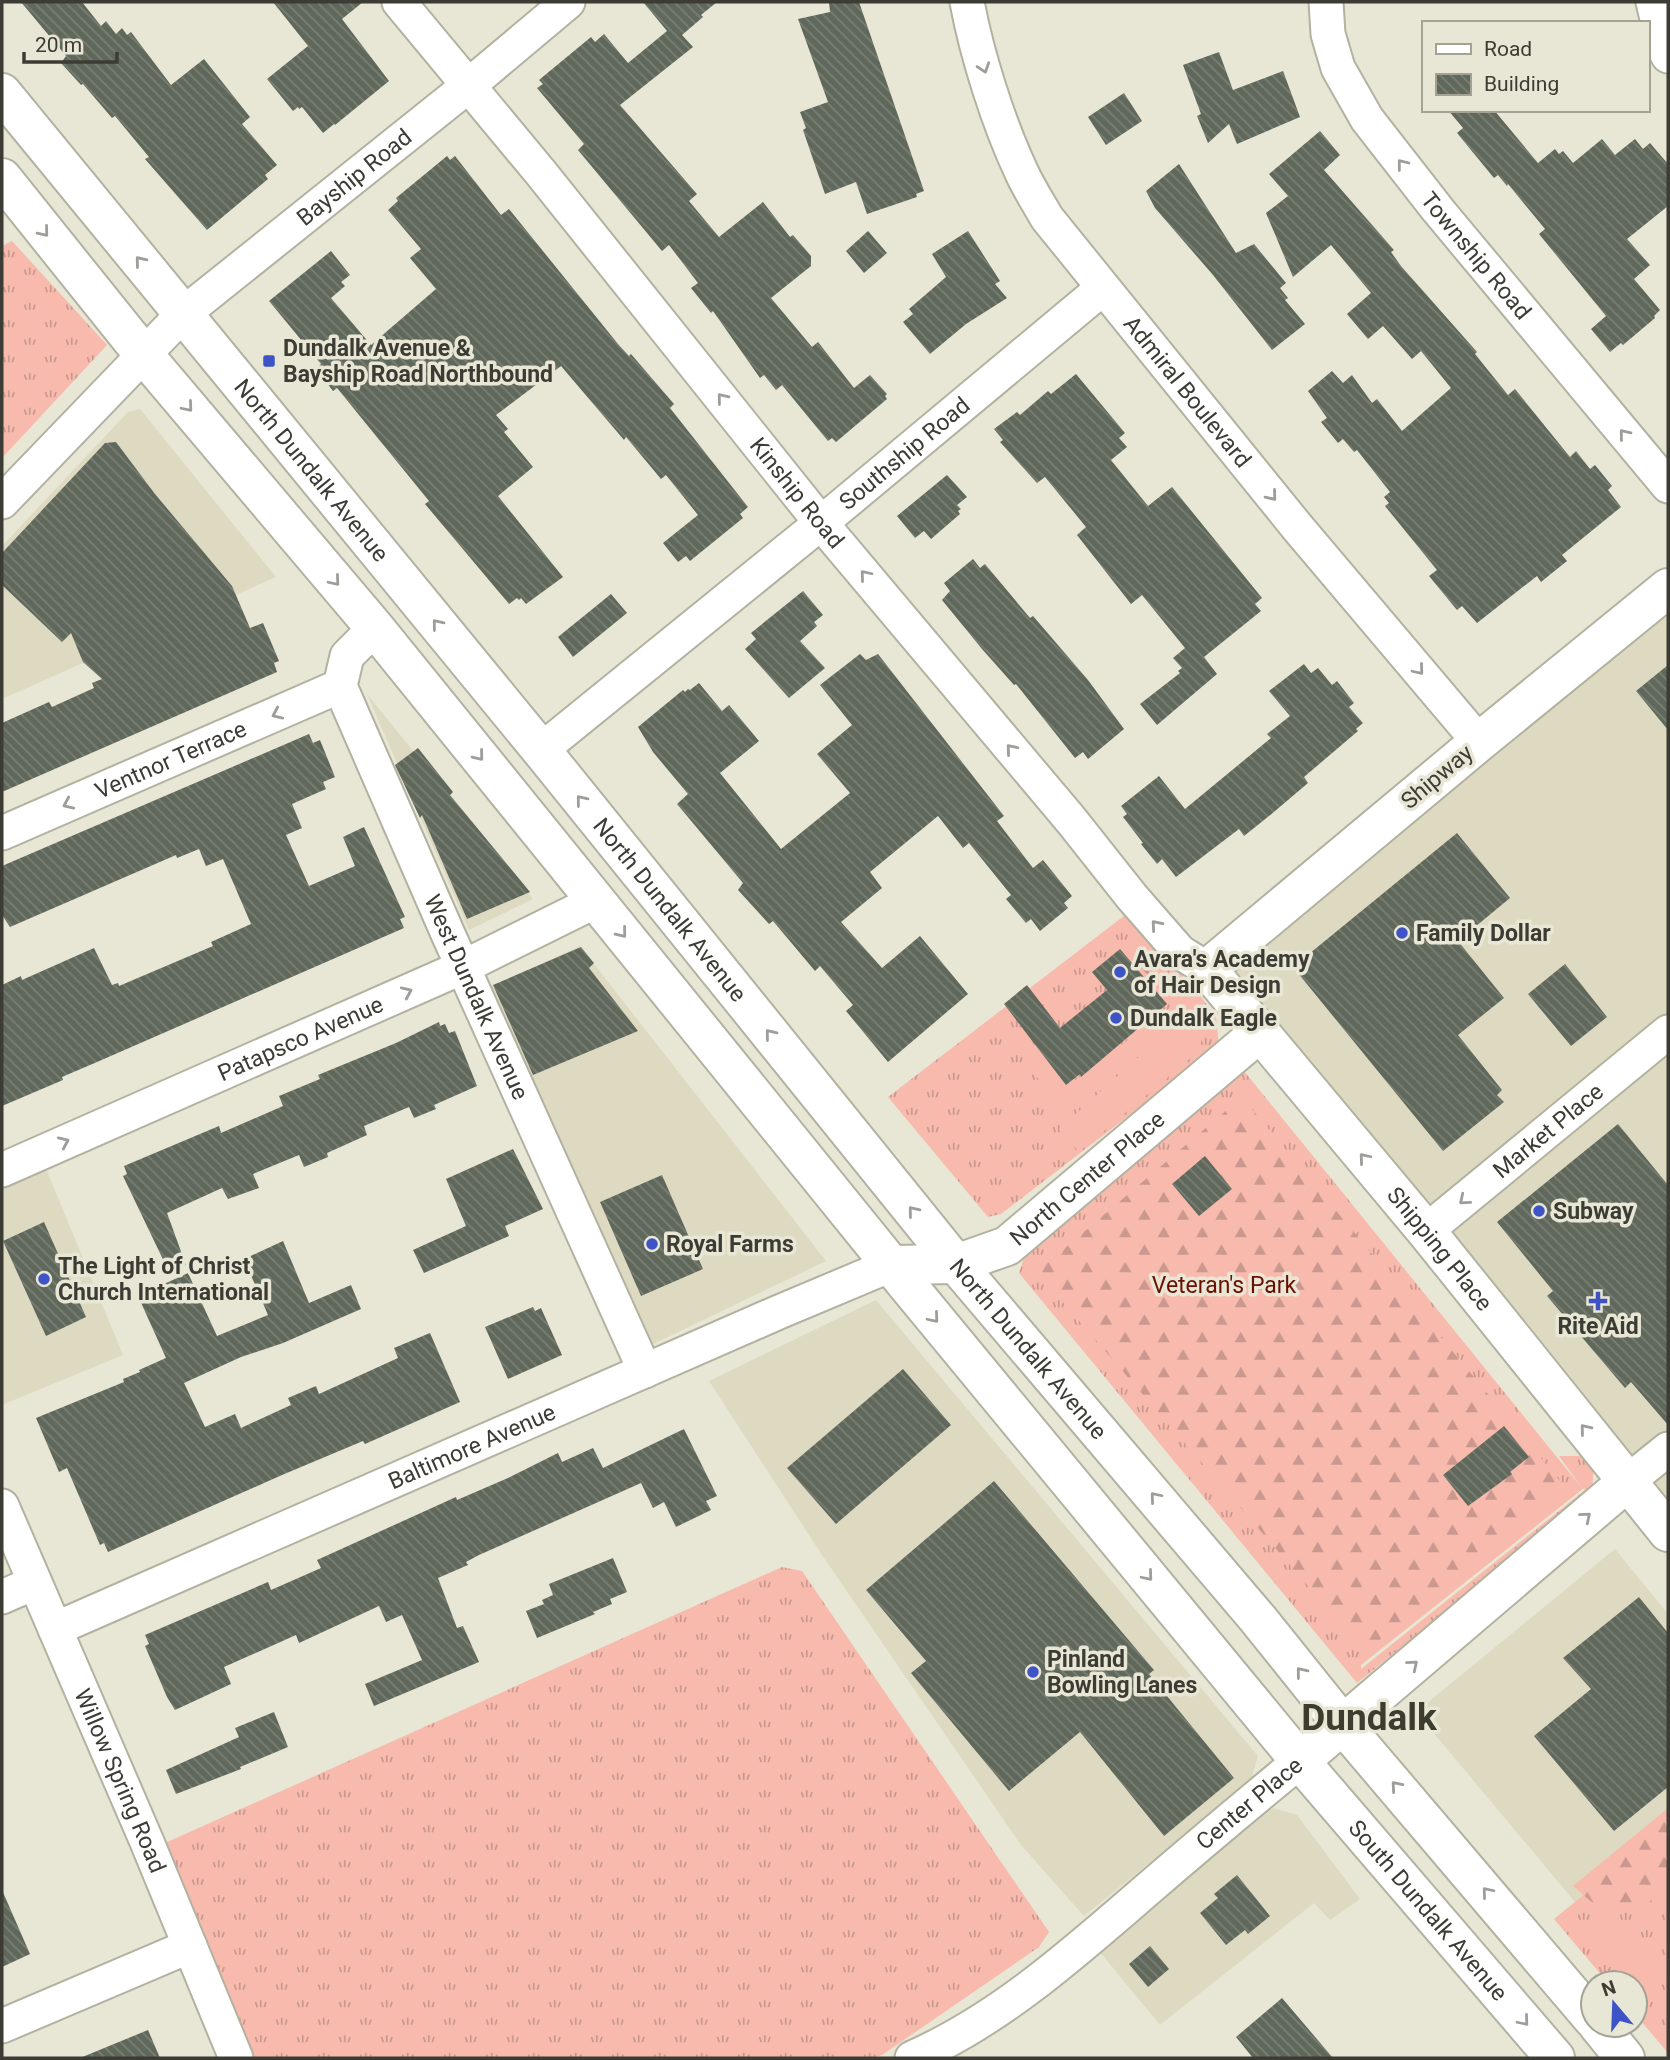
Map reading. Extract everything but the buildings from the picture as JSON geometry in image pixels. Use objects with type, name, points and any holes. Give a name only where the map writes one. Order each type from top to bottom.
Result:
[{"type":"main road","name":"North Dundalk Avenue","points":[[2,93],[541,750],[956,1264],[1249,1608],[1343,1725]]},
{"type":"main road","points":[[2,178],[144,355],[375,628],[891,1265],[1300,1761]]},
{"type":"main road","name":"Shipway","points":[[1207,969],[1668,588]]},
{"type":"main road","name":"Shipping Place","points":[[1207,969],[1426,1231],[1668,1532]]},
{"type":"main road","name":"North Center Place","points":[[891,1265],[956,1264],[1007,1246],[1259,1033]]},
{"type":"main road","name":"Center Place","points":[[1300,1761],[1628,1482]]},
{"type":"main road","points":[[1343,1725],[1579,2003]]},
{"type":"main road","name":"South Dundalk Avenue","points":[[1300,1761],[1555,2058]]},
{"type":"main road","points":[[1609,2039],[1625,2058]]},
{"type":"street","name":"Kinship Road","points":[[399,2],[821,523],[1156,924],[1180,952],[1207,969]]},
{"type":"street","name":"Bayship Road","points":[[2,502],[183,314],[468,86],[568,2]]},
{"type":"street","name":"Admiral Boulevard","points":[[967,2],[975,44],[1020,170],[1047,218],[1298,528],[1479,742]]},
{"type":"street","name":"Township Road","points":[[1326,2],[1328,34],[1338,68],[1367,119],[1438,210],[1668,486]]},
{"type":"street","points":[[1653,2],[1668,56]]},
{"type":"street","name":"Southship Road","points":[[541,750],[821,523],[1104,288]]},
{"type":"street","points":[[340,687],[347,656],[375,628]]},
{"type":"street","name":"Ventnor Terrace","points":[[2,834],[340,687]]},
{"type":"street","name":"West Dundalk Avenue","points":[[340,687],[645,1371]]},
{"type":"street","name":"Patapsco Avenue","points":[[2,1170],[463,967],[596,901]]},
{"type":"street","name":"Market Place","points":[[1426,1231],[1668,1032]]},
{"type":"street","name":"Baltimore Avenue","points":[[55,1629],[891,1265]]},
{"type":"street","name":"Center Place","points":[[1628,1482],[1668,1450]]},
{"type":"street","name":"Willow Spring Road","points":[[2,1506],[236,2058]]},
{"type":"street","points":[[2,1597],[34,1583]]},
{"type":"street","name":"Center Place","points":[[912,2058],[949,2042],[1037,1981],[1300,1761]]},
{"type":"street","points":[[2,2026],[190,1946]]},
{"type":"shaded area","points":[[140,409],[276,577],[2,699],[2,546],[128,412]]},
{"type":"shaded area","points":[[1668,603],[1668,1507],[1432,1210],[1226,963]]},
{"type":"shaded area","points":[[367,694],[533,899],[469,930]]},
{"type":"shaded area","points":[[580,946],[826,1261],[647,1347],[489,988]]},
{"type":"shaded area","points":[[42,1159],[123,1355],[2,1405],[2,1177]]},
{"type":"shaded area","points":[[876,1300],[1258,1756],[1251,1780],[1084,1916],[1021,1845],[822,1555],[709,1381]]},
{"type":"shaded area","points":[[1615,1549],[1668,1614],[1668,1826],[1575,1902],[1416,1712]]},
{"type":"shaded area","points":[[1273,1808],[1297,1815],[1360,1899],[1330,1920],[1314,1903],[1160,2025],[1095,1946],[1192,1874]]},
{"type":"green space","points":[[12,241],[107,345],[2,458],[2,246]]},
{"type":"green space","points":[[1129,912],[1216,1017],[1219,1046],[1001,1214],[988,1217],[888,1097]]},
{"type":"green space","points":[[1142,942],[1180,986],[1166,998],[1129,952]]},
{"type":"green space","points":[[1195,1006],[1206,1026],[1198,1052],[1079,1152],[1059,1129]]},
{"type":"green space","points":[[1171,1007],[1181,1012],[1077,1101],[1057,1104],[1022,1057],[1034,1044],[1064,1089]]},
{"type":"green space","name":"Veteran's Park","points":[[1244,1071],[1582,1488],[1559,1456],[1586,1456],[1594,1461],[1592,1493],[1357,1683],[1019,1273],[1024,1258]],"holes":[[[1584,1488],[1585,1490],[1361,1669],[1361,1665]]]},
{"type":"green space","name":"Veteran's Park","points":[[1242,1097],[1565,1487],[1365,1652],[1037,1272]]},
{"type":"green space","points":[[782,1567],[802,1571],[1049,1932],[1039,1947],[882,2055],[873,2058],[251,2058],[165,1843]]},
{"type":"green space","points":[[1668,1808],[1668,1885],[1638,1912],[1594,1904],[1573,1886]]},
{"type":"green space","points":[[1668,1826],[1668,2053],[1649,2031],[1649,1969],[1596,1969],[1554,1919]]},
{"type":"green space","points":[[1588,1925],[1620,1927],[1638,1936],[1653,1950],[1659,1974],[1651,2001],[1649,1969],[1624,1969]]},
{"type":"place","name":"Dundalk Avenue & Bayship Road Northbound","points":[[269,361]]},
{"type":"place","name":"Family Dollar","points":[[1402,933]]},
{"type":"place","name":"Avara's Academy of Hair Design","points":[[1120,972]]},
{"type":"place","name":"Dundalk Eagle","points":[[1116,1018]]},
{"type":"place","name":"Subway","points":[[1539,1211]]},
{"type":"place","name":"Royal Farms","points":[[652,1244]]},
{"type":"place","name":"The Light of Christ Church International","points":[[44,1279]]},
{"type":"place","name":"Rite Aid","points":[[1598,1301]]},
{"type":"place","name":"Pinland Bowling Lanes","points":[[1033,1672]]},
{"type":"district","name":"Dundalk","points":[[1369,1717]]}]
